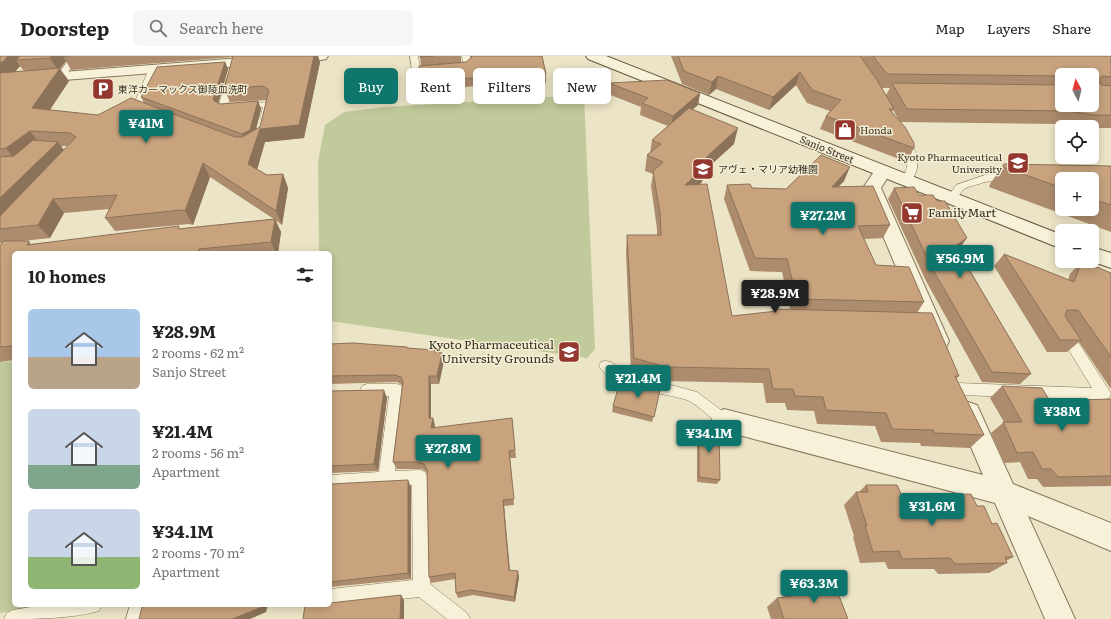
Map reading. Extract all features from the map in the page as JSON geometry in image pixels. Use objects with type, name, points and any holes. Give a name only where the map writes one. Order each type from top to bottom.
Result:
[{"type":"street","points":[[7,80],[321,56]]},
{"type":"street","name":"Sanjo Street","points":[[593,56],[1055,239]]},
{"type":"street","points":[[883,171],[872,188],[902,255],[922,322],[952,373],[1002,492],[1060,619]]},
{"type":"street","points":[[1099,257],[1111,261]]},
{"type":"street","points":[[724,420],[1002,492],[1111,537]]},
{"type":"lane","points":[[61,76],[75,56]]},
{"type":"lane","points":[[414,56],[416,70],[467,66],[466,56]]},
{"type":"lane","points":[[235,63],[223,107],[268,104],[262,126]]},
{"type":"lane","points":[[7,80],[23,68]]},
{"type":"lane","points":[[154,69],[138,106],[159,114]]},
{"type":"lane","points":[[898,129],[913,156],[914,167],[907,180]]},
{"type":"lane","points":[[952,198],[960,187],[988,177],[1025,178]]},
{"type":"lane","points":[[952,373],[1104,394],[1060,328]]},
{"type":"lane","points":[[606,366],[622,378],[692,396],[724,420]]},
{"type":"lane","points":[[352,391],[397,390],[386,479]]},
{"type":"lane","points":[[332,482],[420,477],[422,588]]},
{"type":"lane","points":[[332,598],[422,588],[461,619]]},
{"type":"lane","points":[[13,619],[82,607]]},
{"type":"lane","points":[[135,619],[138,607]]},
{"type":"green space","points":[[545,97],[553,97],[553,104],[584,104],[595,349],[587,358],[332,321],[332,251],[319,251],[318,162],[325,125],[344,112],[384,107],[465,104],[465,102],[473,102],[473,104],[545,104]]},
{"type":"green space","points":[[12,361],[12,607],[38,607],[0,613],[0,362]]},
{"type":"building","points":[[0,56],[8,56],[3,62],[0,62]]},
{"type":"building","points":[[20,56],[52,56],[50,58],[16,60]]},
{"type":"building","points":[[233,56],[314,56],[299,125],[260,129],[248,164],[267,175],[283,174],[276,211],[203,163],[185,211],[181,210],[105,218],[117,195],[53,199],[38,225],[0,229],[0,216],[76,137],[70,133],[30,131],[6,148],[0,149],[0,73],[60,68],[32,108],[98,115],[131,98],[235,137],[242,137],[260,127],[269,90],[263,86],[224,89]]},
{"type":"building","points":[[471,56],[542,56],[545,68],[473,68],[473,78],[465,79],[465,68],[419,68],[419,66],[466,62],[472,57]]},
{"type":"building","points":[[678,56],[860,56],[877,80],[894,109],[889,109],[905,127],[914,143],[914,148],[826,116],[841,100],[812,90],[800,72],[773,97],[718,76],[712,82],[684,71]]},
{"type":"building","points":[[873,56],[1111,56],[1111,77],[1102,76],[1100,78],[1100,84],[1111,86],[1111,115],[1094,115],[1074,112],[1099,112],[1099,68],[1055,68],[1055,76],[887,74]]},
{"type":"building","points":[[225,62],[213,100],[220,104],[258,101],[250,130],[242,134],[141,97],[157,67]]},
{"type":"building","points":[[667,80],[700,93],[673,116],[642,103],[648,98],[611,83]]},
{"type":"building","points":[[892,83],[1055,85],[1055,111],[907,109]]},
{"type":"building","points":[[689,108],[738,128],[699,164],[705,167],[685,185],[707,184],[732,316],[777,311],[776,309],[932,313],[959,376],[955,376],[984,435],[934,433],[933,430],[892,429],[886,413],[826,410],[823,397],[795,396],[793,389],[773,389],[769,369],[666,367],[634,358],[627,235],[661,235],[660,213],[653,171],[663,162],[647,155],[661,144],[652,140]]},
{"type":"building","points":[[33,140],[58,142],[0,198],[0,157],[14,156]]},
{"type":"building","points":[[821,155],[850,167],[832,187],[873,186],[890,225],[858,226],[876,265],[909,267],[924,302],[797,299],[787,259],[755,258],[727,185],[750,184],[752,188],[786,189]]},
{"type":"building","points":[[1004,164],[1111,166],[1111,205],[1099,201],[1099,172],[1055,172],[1055,186],[1003,167]]},
{"type":"building","points":[[914,187],[919,195],[933,195],[937,201],[945,201],[967,238],[955,246],[1031,374],[992,372],[933,270],[894,188]]},
{"type":"building","points":[[275,219],[271,242],[199,249],[198,251],[12,251],[12,346],[0,347],[0,245],[3,241],[29,241],[27,245],[179,226],[178,229]]},
{"type":"building","points":[[1004,254],[1074,282],[1079,268],[1099,268],[1111,273],[1111,357],[1078,310],[1067,310],[1065,316],[1081,340],[1060,340]]},
{"type":"building","points":[[353,343],[407,347],[435,350],[435,352],[442,353],[437,376],[429,376],[429,418],[433,418],[431,428],[512,418],[515,450],[509,451],[514,499],[503,500],[509,570],[518,571],[514,597],[471,590],[456,593],[455,573],[429,577],[427,469],[424,464],[418,462],[393,462],[403,382],[401,377],[394,375],[332,376],[332,344]]},
{"type":"building","points":[[633,383],[660,390],[654,417],[613,406],[619,385],[633,389]]},
{"type":"building","points":[[1002,386],[1042,388],[1050,401],[1111,399],[1111,476],[1058,477],[1051,469],[1042,469],[1033,452],[1017,453],[1003,422],[1022,422]]},
{"type":"building","points":[[384,390],[374,464],[332,466],[332,391]]},
{"type":"building","points":[[699,428],[719,431],[720,480],[699,477]]},
{"type":"building","points":[[408,480],[408,573],[332,582],[332,484]]},
{"type":"building","points":[[866,485],[897,485],[902,496],[971,494],[977,506],[984,506],[992,524],[997,523],[1013,557],[1005,557],[1007,563],[955,564],[950,558],[902,559],[899,551],[873,552],[865,526],[867,526],[856,492],[868,492]]},
{"type":"building","points":[[834,583],[848,619],[784,619],[777,598],[799,595],[797,588]]},
{"type":"building","points":[[401,595],[400,619],[303,619],[305,607],[332,607],[332,603]]},
{"type":"building","points":[[142,607],[260,607],[232,619],[139,619]]},
{"type":"place","name":"東洋カーマックス御陵血洗町","points":[[103,89]]},
{"type":"place","name":"Honda","points":[[845,130]]},
{"type":"place","name":"Kyoto Pharmaceutical University","points":[[1018,163]]},
{"type":"place","name":"アヴェ・マリア幼稚園","points":[[703,169]]},
{"type":"place","name":"FamilyMart","points":[[912,213]]},
{"type":"place","name":"Kyoto Pharmaceutical University Grounds","points":[[569,352]]}]
